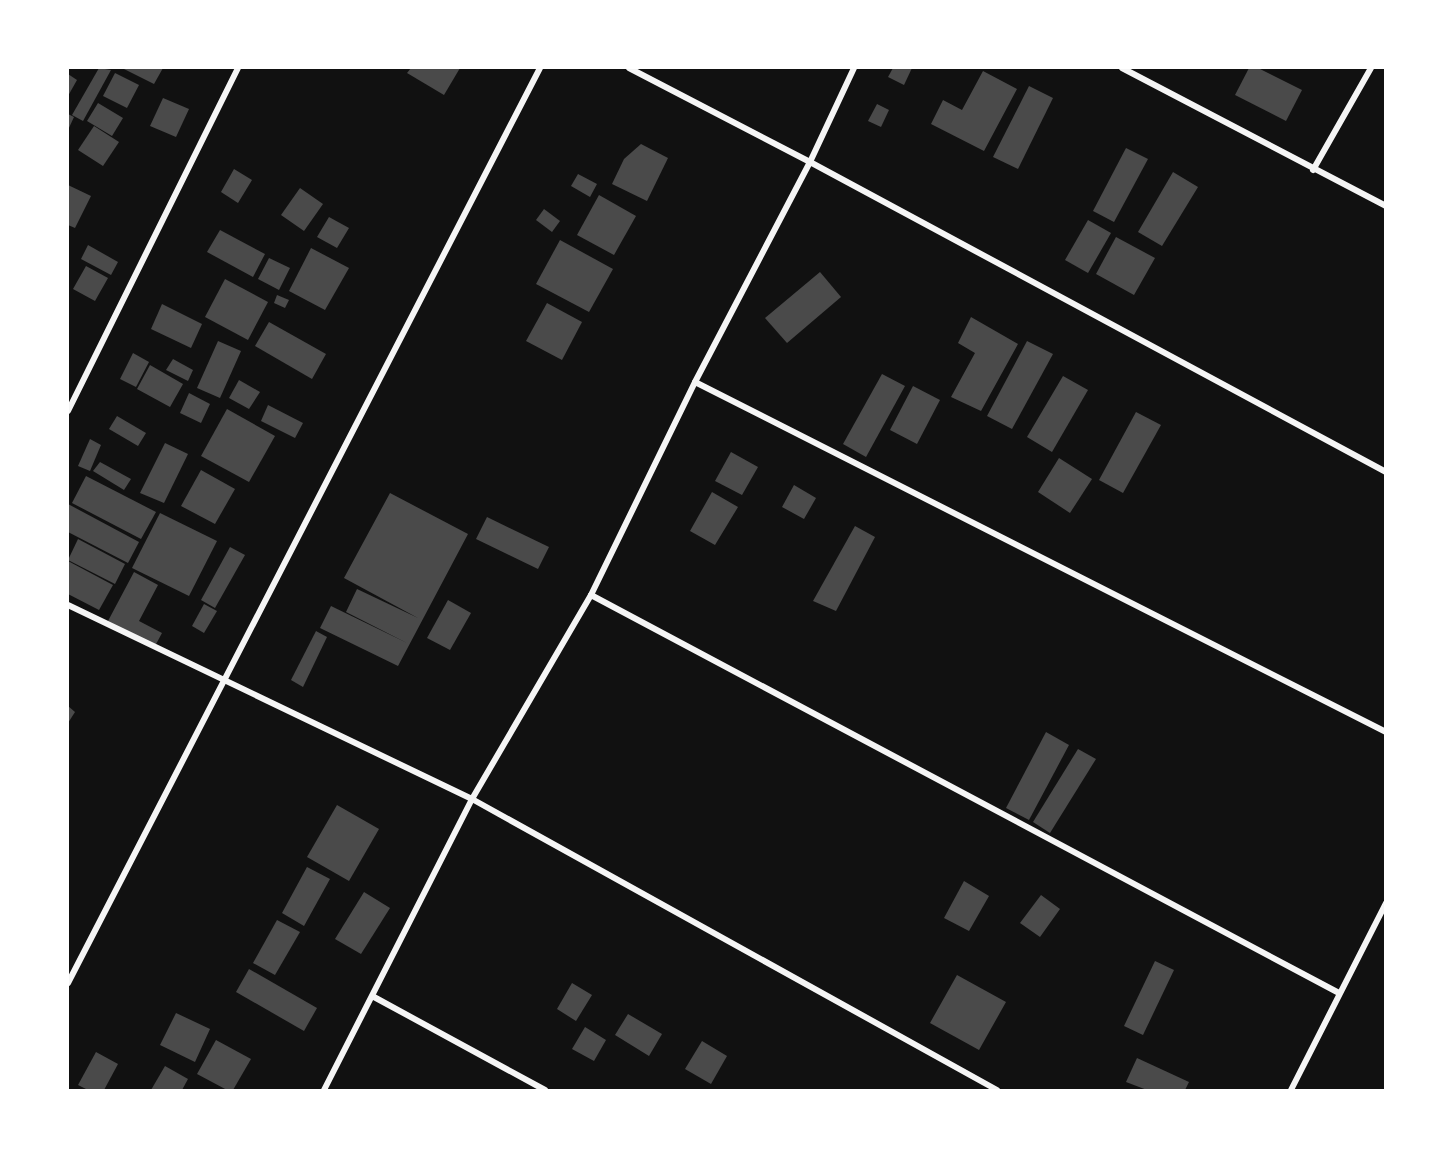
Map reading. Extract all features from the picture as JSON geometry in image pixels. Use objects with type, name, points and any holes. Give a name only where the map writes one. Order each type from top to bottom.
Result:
[{"type":"street","points":[[68,411],[238,68]]},
{"type":"street","points":[[68,983],[540,68]]},
{"type":"street","points":[[629,68],[810,162],[1386,472]]},
{"type":"street","points":[[324,1090],[374,997],[472,799],[591,595],[695,382],[810,162],[854,68]]},
{"type":"street","points":[[1122,68],[1313,170],[1386,206]]},
{"type":"street","points":[[1313,170],[1371,68]]},
{"type":"street","points":[[695,382],[1386,732]]},
{"type":"street","points":[[591,595],[1339,993]]},
{"type":"street","points":[[68,605],[472,799],[997,1090]]},
{"type":"street","points":[[1291,1090],[1386,903]]},
{"type":"street","points":[[374,997],[545,1090]]},
{"type":"building","points":[[99,68],[111,70],[83,121],[72,115]]},
{"type":"building","points":[[122,68],[163,68],[154,84]]},
{"type":"building","points":[[411,68],[460,68],[444,95],[407,73]]},
{"type":"building","points":[[893,68],[912,68],[904,85],[888,77]]},
{"type":"building","points":[[1249,68],[1258,68],[1302,90],[1286,121],[1235,95]]},
{"type":"building","points":[[983,71],[1017,89],[984,151],[931,124],[943,100],[962,110]]},
{"type":"building","points":[[115,73],[139,85],[127,108],[103,96]]},
{"type":"building","points":[[68,74],[77,80],[68,96]]},
{"type":"building","points":[[1029,86],[1053,98],[1018,169],[993,157]]},
{"type":"building","points":[[163,98],[189,109],[176,137],[150,126]]},
{"type":"building","points":[[98,103],[123,118],[112,136],[87,121]]},
{"type":"building","points":[[877,104],[889,110],[881,127],[868,121]]},
{"type":"building","points":[[68,114],[74,117],[68,130]]},
{"type":"building","points":[[94,126],[119,142],[103,166],[78,150]]},
{"type":"building","points":[[641,144],[668,158],[647,201],[612,184],[624,159]]},
{"type":"building","points":[[1126,148],[1148,159],[1114,222],[1093,211]]},
{"type":"building","points":[[234,169],[252,180],[238,203],[221,192]]},
{"type":"building","points":[[1173,172],[1198,187],[1162,246],[1138,232]]},
{"type":"building","points":[[578,174],[597,184],[590,197],[571,186]]},
{"type":"building","points":[[68,185],[91,196],[75,228],[68,225]]},
{"type":"building","points":[[300,188],[323,204],[304,231],[281,215]]},
{"type":"building","points":[[599,195],[636,216],[614,255],[577,235]]},
{"type":"building","points":[[544,209],[560,221],[552,232],[536,220]]},
{"type":"building","points":[[329,217],[349,228],[337,248],[317,237]]},
{"type":"building","points":[[1088,220],[1111,233],[1088,273],[1065,260]]},
{"type":"building","points":[[220,230],[265,254],[253,277],[207,252]]},
{"type":"building","points":[[1116,237],[1155,258],[1134,295],[1096,274]]},
{"type":"building","points":[[560,240],[613,269],[589,312],[536,284]]},
{"type":"building","points":[[88,245],[118,262],[111,275],[81,259]]},
{"type":"building","points":[[311,248],[349,268],[325,310],[289,291]]},
{"type":"building","points":[[269,258],[290,268],[279,290],[258,279]]},
{"type":"building","points":[[86,266],[108,278],[95,301],[73,289]]},
{"type":"building","points":[[820,272],[841,297],[787,343],[765,318]]},
{"type":"building","points":[[225,279],[268,302],[248,340],[205,317]]},
{"type":"building","points":[[277,295],[289,300],[285,308],[274,303]]},
{"type":"building","points":[[547,303],[582,322],[562,360],[526,341]]},
{"type":"building","points":[[162,304],[202,324],[191,348],[151,329]]},
{"type":"building","points":[[971,317],[1018,344],[981,411],[951,397],[975,353],[958,343]]},
{"type":"building","points":[[269,322],[326,354],[312,379],[255,346]]},
{"type":"building","points":[[218,341],[241,351],[220,398],[197,388]]},
{"type":"building","points":[[1027,341],[1053,354],[1012,429],[987,416]]},
{"type":"building","points":[[133,353],[149,362],[136,387],[120,379]]},
{"type":"building","points":[[173,359],[193,370],[188,381],[166,370]]},
{"type":"building","points":[[150,365],[183,384],[170,407],[137,389]]},
{"type":"building","points":[[882,374],[905,386],[866,457],[843,444]]},
{"type":"building","points":[[1063,376],[1088,390],[1052,452],[1027,437]]},
{"type":"building","points":[[239,380],[260,392],[249,409],[229,398]]},
{"type":"building","points":[[913,386],[940,400],[917,444],[890,430]]},
{"type":"building","points":[[189,393],[210,404],[201,423],[180,413]]},
{"type":"building","points":[[268,405],[303,423],[295,438],[261,421]]},
{"type":"building","points":[[227,409],[275,436],[249,482],[201,456]]},
{"type":"building","points":[[1136,412],[1161,425],[1123,493],[1099,480]]},
{"type":"building","points":[[117,416],[146,433],[138,446],[109,429]]},
{"type":"building","points":[[90,439],[101,445],[90,471],[78,466]]},
{"type":"building","points":[[165,443],[188,454],[164,503],[140,493]]},
{"type":"building","points":[[731,452],[758,467],[742,495],[715,481]]},
{"type":"building","points":[[1059,458],[1092,479],[1070,513],[1038,492]]},
{"type":"building","points":[[100,462],[131,479],[124,490],[93,471]]},
{"type":"building","points":[[201,470],[235,489],[215,524],[181,506]]},
{"type":"building","points":[[86,476],[156,512],[141,539],[72,503]]},
{"type":"building","points":[[794,485],[816,498],[804,519],[782,507]]},
{"type":"building","points":[[712,492],[738,507],[715,545],[690,531]]},
{"type":"building","points":[[390,493],[468,534],[398,666],[320,628],[331,606],[407,643],[346,612],[357,589],[418,618],[344,578]]},
{"type":"building","points":[[68,504],[139,542],[128,563],[68,532]]},
{"type":"building","points":[[160,513],[217,541],[189,596],[132,568]]},
{"type":"building","points":[[487,517],[549,547],[538,569],[476,539]]},
{"type":"building","points":[[855,526],[875,537],[836,611],[813,601]]},
{"type":"building","points":[[78,539],[125,564],[115,584],[68,560]]},
{"type":"building","points":[[230,547],[245,555],[215,608],[201,600]]},
{"type":"building","points":[[68,561],[113,585],[99,610],[68,594]]},
{"type":"building","points":[[134,572],[158,585],[139,621],[162,633],[155,646],[108,621]]},
{"type":"building","points":[[448,600],[471,613],[450,650],[427,638]]},
{"type":"building","points":[[204,604],[217,611],[204,633],[192,626]]},
{"type":"building","points":[[316,631],[327,637],[303,687],[291,680]]},
{"type":"building","points":[[68,706],[75,712],[68,723]]},
{"type":"building","points":[[1046,732],[1069,745],[1029,820],[1006,808]]},
{"type":"building","points":[[1078,749],[1096,759],[1050,833],[1033,822]]},
{"type":"building","points":[[337,805],[379,829],[349,881],[307,857]]},
{"type":"building","points":[[307,867],[330,879],[304,926],[282,913]]},
{"type":"building","points":[[964,881],[989,896],[969,931],[944,918]]},
{"type":"building","points":[[364,892],[390,908],[361,954],[335,939]]},
{"type":"building","points":[[1041,895],[1060,909],[1040,937],[1020,923]]},
{"type":"building","points":[[277,920],[300,932],[275,975],[253,963]]},
{"type":"building","points":[[1155,961],[1174,970],[1143,1035],[1124,1026]]},
{"type":"building","points":[[249,969],[317,1008],[304,1031],[236,992]]},
{"type":"building","points":[[957,975],[1006,1002],[979,1050],[930,1023]]},
{"type":"building","points":[[572,983],[592,995],[576,1021],[557,1009]]},
{"type":"building","points":[[176,1013],[210,1029],[195,1062],[160,1045]]},
{"type":"building","points":[[628,1014],[662,1034],[649,1056],[615,1035]]},
{"type":"building","points":[[585,1027],[606,1040],[594,1061],[572,1049]]},
{"type":"building","points":[[216,1040],[251,1059],[233,1090],[227,1090],[197,1074]]},
{"type":"building","points":[[702,1041],[727,1056],[711,1084],[685,1069]]},
{"type":"building","points":[[96,1052],[118,1064],[104,1090],[88,1090],[78,1085]]},
{"type":"building","points":[[1137,1058],[1189,1082],[1185,1090],[1147,1090],[1126,1082]]},
{"type":"building","points":[[165,1066],[188,1079],[182,1090],[151,1090]]}]
